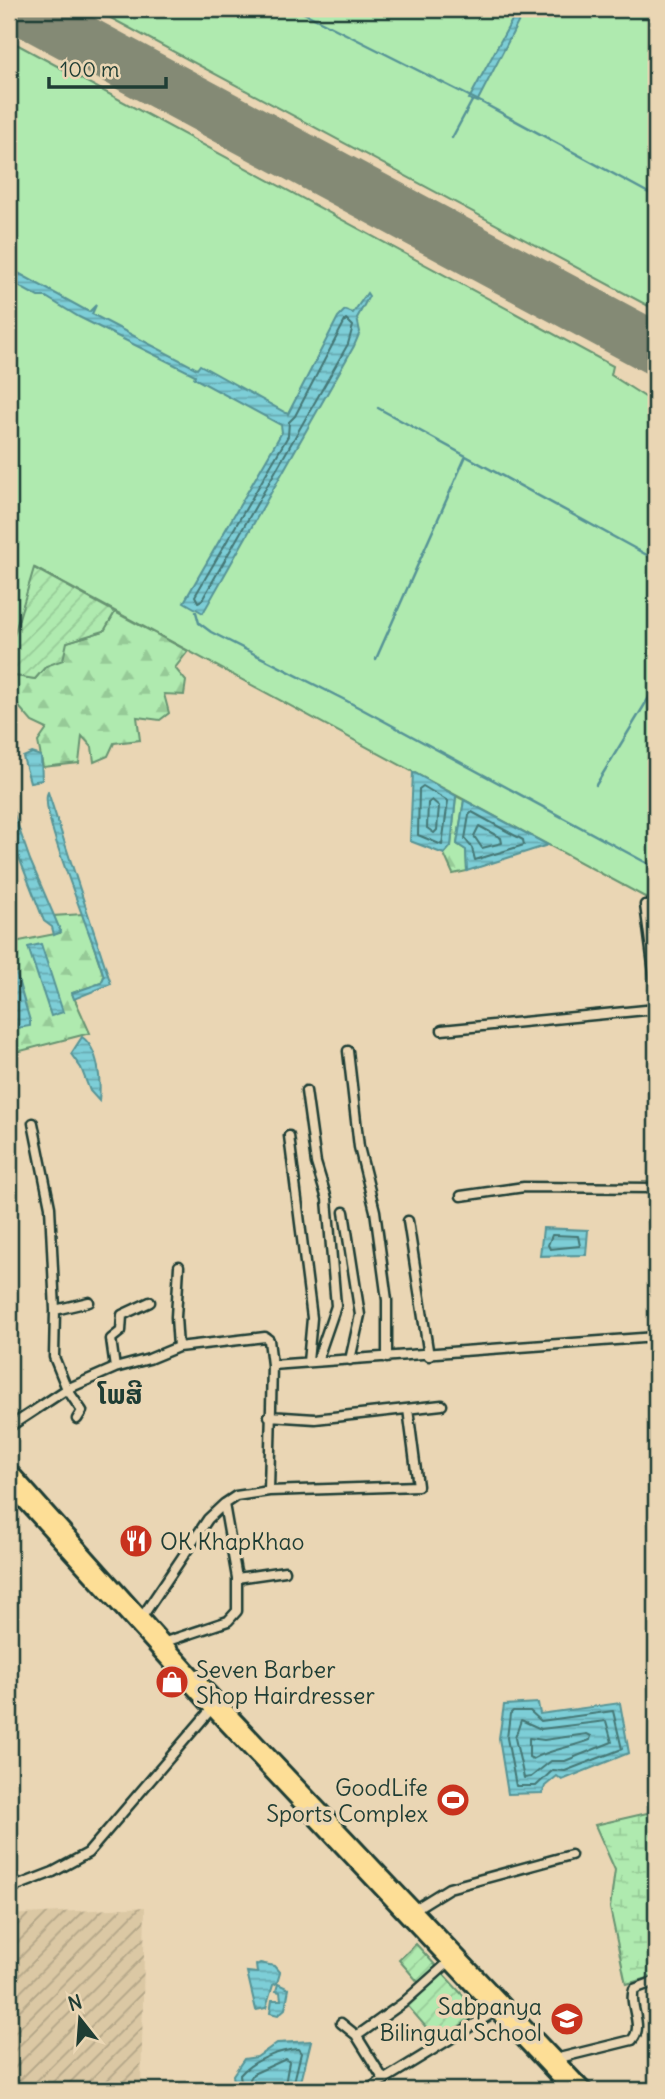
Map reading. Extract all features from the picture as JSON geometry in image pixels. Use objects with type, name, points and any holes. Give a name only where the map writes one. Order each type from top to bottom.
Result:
[{"type":"highway","points":[[9,1469],[22,1492],[570,2090]]},
{"type":"highway","points":[[9,1485],[22,1492],[142,1617],[215,1705],[415,1909],[585,2090]]},
{"type":"street","points":[[645,905],[656,988]]},
{"type":"street","points":[[442,1030],[656,1009]]},
{"type":"street","points":[[348,1051],[359,1147],[375,1211],[387,1300],[387,1358]]},
{"type":"street","points":[[306,1091],[316,1163],[327,1199],[336,1306],[312,1362]]},
{"type":"street","points":[[33,1123],[50,1207],[55,1311],[54,1357],[67,1389],[82,1411],[77,1419]]},
{"type":"street","points":[[289,1136],[312,1318],[312,1362]]},
{"type":"street","points":[[461,1196],[524,1187],[656,1188]]},
{"type":"street","points":[[344,1212],[360,1315],[350,1360]]},
{"type":"street","points":[[408,1221],[429,1356]]},
{"type":"street","points":[[178,1347],[176,1317],[179,1266]]},
{"type":"street","points":[[55,1311],[89,1301]]},
{"type":"street","points":[[115,1368],[111,1339],[121,1331],[122,1315],[150,1302]]},
{"type":"street","points":[[9,1427],[67,1389],[115,1368],[149,1359],[178,1347],[265,1337],[269,1340],[272,1365],[269,1491]]},
{"type":"street","points":[[272,1365],[429,1356],[656,1337]]},
{"type":"street","points":[[269,1416],[315,1419],[368,1410],[442,1405]]},
{"type":"street","points":[[142,1617],[208,1519],[236,1496],[269,1491],[416,1487],[419,1482],[408,1409]]},
{"type":"street","points":[[164,1642],[228,1621],[237,1611],[237,1578],[224,1504]]},
{"type":"street","points":[[237,1578],[285,1571]]},
{"type":"street","points":[[9,1889],[53,1872],[88,1853],[215,1705]]},
{"type":"street","points":[[415,1909],[449,1888],[571,1855]]},
{"type":"street","points":[[356,2035],[403,2003],[450,1961]]},
{"type":"street","points":[[555,2059],[632,2040],[637,2027],[632,1996],[634,1989],[656,1981]]},
{"type":"street","points":[[367,2090],[496,2011]]},
{"type":"street","points":[[341,2023],[356,2035],[384,2080]]},
{"type":"street","points":[[650,2090],[656,2086]]},
{"type":"shaded area","points":[[145,1907],[141,2090],[9,2090],[9,1915]]},
{"type":"green space","points":[[94,9],[642,9],[656,16],[656,310]]},
{"type":"green space","points":[[9,40],[613,366],[611,375],[656,404],[656,903],[35,568],[14,636],[9,635]]},
{"type":"green space","points":[[34,568],[115,612],[104,631],[67,642],[63,660],[46,666],[35,679],[15,676],[15,655],[9,655],[9,635],[14,635]]},
{"type":"green space","points":[[115,612],[188,651],[175,668],[186,681],[184,695],[164,694],[169,713],[160,720],[137,717],[140,740],[114,743],[108,756],[94,762],[92,747],[82,736],[79,763],[43,767],[38,742],[47,729],[32,722],[9,695],[15,676],[35,679],[67,642],[104,631]]},
{"type":"green space","points":[[456,796],[464,800],[457,844],[466,850],[467,871],[453,874],[444,854],[451,846]]},
{"type":"green space","points":[[83,914],[104,977],[101,983],[72,993],[90,1033],[9,1054],[9,943],[60,933],[53,916]]},
{"type":"green space","points":[[656,1811],[656,1976],[626,1984],[610,1908],[615,1870],[595,1825]]},
{"type":"green space","points":[[416,1944],[479,2013],[438,2041],[406,2004],[425,1990],[399,1960]]},
{"type":"water","points":[[518,9],[525,9],[477,102],[469,99]]},
{"type":"water","points":[[9,268],[89,312],[96,305],[92,314],[197,369],[200,365],[288,414],[338,317],[345,310],[353,313],[367,293],[369,296],[357,318],[360,332],[354,346],[203,613],[184,602],[282,432],[281,425],[194,378],[195,375],[79,317],[46,297],[38,297],[9,281]]},
{"type":"water","points":[[32,753],[41,756],[42,780],[30,782],[23,757]]},
{"type":"water","points":[[413,772],[456,796],[451,846],[444,854],[410,841]]},
{"type":"water","points":[[48,792],[111,984],[74,999],[72,993],[101,983],[104,977],[51,824],[47,804]]},
{"type":"water","points":[[9,800],[30,860],[61,932],[54,935],[52,927],[44,921],[9,832]]},
{"type":"water","points":[[464,800],[548,845],[467,871],[466,850],[457,844]]},
{"type":"water","points":[[41,944],[63,1012],[51,1016],[28,947]]},
{"type":"water","points":[[9,949],[30,1026],[17,1028],[9,994]]},
{"type":"water","points":[[82,1037],[88,1042],[95,1057],[100,1084],[99,1101],[90,1091],[81,1068],[71,1054]]},
{"type":"water","points":[[543,1228],[588,1230],[586,1255],[540,1256]]},
{"type":"water","points":[[538,1703],[540,1714],[620,1703],[629,1753],[562,1780],[557,1776],[545,1786],[543,1793],[508,1794],[499,1738],[504,1705]]},
{"type":"water","points":[[260,1963],[274,1966],[280,1973],[266,2008],[256,2010],[247,1972],[257,1973],[256,1965]]},
{"type":"water","points":[[278,1984],[289,1989],[285,2009],[278,2015],[270,2013],[272,2000],[281,2000],[280,1992],[276,1991]]},
{"type":"water","points":[[311,2041],[299,2090],[235,2090],[233,2075],[244,2059],[257,2057],[277,2043]]},
{"type":"waterway","points":[[296,9],[483,103],[656,197]]},
{"type":"waterway","points":[[452,138],[472,101]]},
{"type":"waterway","points":[[378,408],[656,560]]},
{"type":"waterway","points":[[376,659],[465,458]]},
{"type":"waterway","points":[[196,612],[199,623],[211,632],[345,700],[656,868]]},
{"type":"waterway","points":[[596,785],[656,686]]},
{"type":"runway","points":[[23,9],[656,349]]},
{"type":"place","name":"OK KhapKhao","points":[[136,1541]]},
{"type":"place","name":"Seven Barber Shop Hairdresser","points":[[172,1682]]},
{"type":"place","name":"GoodLife Sports Complex","points":[[453,1800]]},
{"type":"place","name":"Sabpanya Bilingual School","points":[[567,2019]]},
{"type":"district","name":"ໂພສີ","points":[[120,1394]]}]
